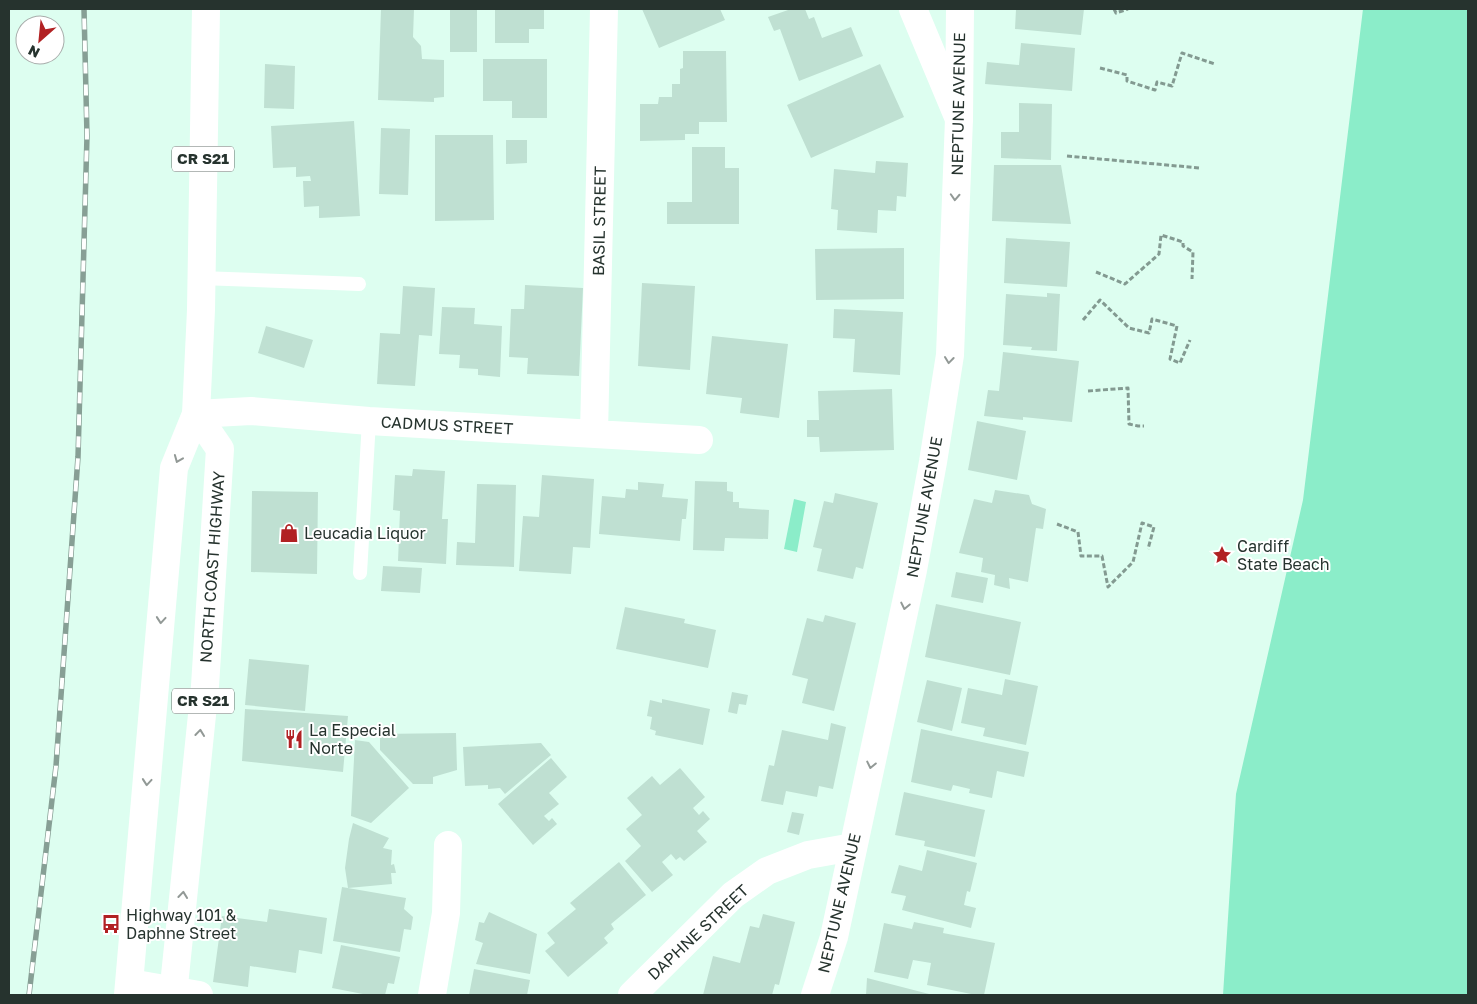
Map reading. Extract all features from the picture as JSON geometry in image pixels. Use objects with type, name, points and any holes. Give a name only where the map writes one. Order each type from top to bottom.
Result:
[{"type":"street","name":"CR S21","points":[[129,989],[174,468],[196,414],[201,310],[200,278],[206,9]]},
{"type":"street","name":"BASIL STREET","points":[[594,433],[604,9]]},
{"type":"street","points":[[913,9],[959,119]]},
{"type":"street","name":"NEPTUNE AVENUE","points":[[815,995],[834,937],[913,570],[950,355],[959,119],[960,9]]},
{"type":"street","name":"CADMUS STREET","points":[[196,414],[251,411],[369,421],[699,440]]},
{"type":"street","name":"NORTH COAST HIGHWAY","points":[[173,993],[205,686],[220,449],[196,414]]},
{"type":"street","points":[[432,995],[446,913],[448,845]]},
{"type":"street","name":"DAPHNE STREET","points":[[632,995],[733,895],[767,871],[808,855],[853,847]]},
{"type":"street","points":[[129,989],[200,995]]},
{"type":"lane","points":[[200,278],[359,284]]},
{"type":"lane","points":[[360,573],[369,421]]},
{"type":"path","points":[[1114,9],[1116,13],[1128,9]]},
{"type":"path","points":[[1100,68],[1127,75],[1127,81],[1155,90],[1158,82],[1172,86],[1182,53],[1215,64]]},
{"type":"path","points":[[1067,156],[1200,168]]},
{"type":"path","points":[[1096,272],[1125,284],[1159,254],[1160,235],[1183,242],[1183,246],[1193,252],[1192,279]]},
{"type":"path","points":[[1083,320],[1100,300],[1130,328],[1148,333],[1152,319],[1177,326],[1170,359],[1180,363],[1190,340]]},
{"type":"path","points":[[1088,391],[1128,388],[1129,424],[1144,426]]},
{"type":"path","points":[[1058,524],[1078,532],[1081,556],[1102,556],[1108,587],[1133,562],[1142,524],[1154,527],[1148,549]]},
{"type":"shaded area","points":[[1363,9],[1468,9],[1468,995],[1223,995],[1236,794],[1303,500]]},
{"type":"shaded area","points":[[794,499],[806,502],[797,552],[784,549]]},
{"type":"building","points":[[381,9],[414,9],[413,37],[421,46],[422,59],[444,60],[444,97],[434,98],[434,102],[378,100]]},
{"type":"building","points":[[495,9],[544,9],[544,29],[529,29],[529,43],[495,43]]},
{"type":"building","points":[[642,9],[720,9],[725,20],[659,48]]},
{"type":"building","points":[[791,9],[805,9],[809,19],[814,17],[822,38],[851,27],[863,56],[799,81],[780,29],[774,31],[768,17]]},
{"type":"building","points":[[1016,9],[1084,9],[1081,35],[1015,29]]},
{"type":"building","points":[[450,10],[477,10],[477,52],[450,52]]},
{"type":"building","points":[[1021,43],[1075,48],[1072,91],[985,84],[987,62],[1019,65]]},
{"type":"building","points":[[683,51],[726,51],[727,122],[699,122],[699,134],[685,134],[685,140],[640,141],[640,104],[658,104],[659,97],[672,97],[672,84],[680,84],[680,69],[683,68]]},
{"type":"building","points":[[483,59],[547,59],[547,118],[512,118],[512,101],[483,101]]},
{"type":"building","points":[[265,64],[295,66],[294,109],[264,108]]},
{"type":"building","points":[[880,64],[904,117],[811,158],[787,105]]},
{"type":"building","points":[[1019,103],[1052,104],[1051,160],[1001,158],[1001,132],[1019,132]]},
{"type":"building","points":[[354,121],[360,216],[319,218],[319,206],[304,207],[303,181],[311,181],[310,176],[296,177],[296,167],[273,168],[271,126]]},
{"type":"building","points":[[381,128],[410,129],[408,195],[379,194]]},
{"type":"building","points":[[435,135],[493,135],[494,220],[435,221]]},
{"type":"building","points":[[506,140],[527,140],[527,163],[506,164]]},
{"type":"building","points":[[692,147],[725,147],[725,168],[739,168],[739,224],[667,224],[667,202],[692,202]]},
{"type":"building","points":[[876,161],[908,163],[906,197],[897,196],[896,211],[878,210],[877,233],[837,230],[838,210],[831,209],[834,169],[875,173]]},
{"type":"building","points":[[994,165],[1061,165],[1071,224],[992,221]]},
{"type":"building","points":[[1006,238],[1070,242],[1067,287],[1004,283]]},
{"type":"building","points":[[904,248],[904,299],[816,300],[815,249]]},
{"type":"building","points":[[642,283],[695,286],[690,370],[638,366]]},
{"type":"building","points":[[525,285],[583,288],[579,376],[527,374],[528,358],[509,357],[511,309],[524,309]]},
{"type":"building","points":[[403,286],[435,288],[432,336],[419,335],[415,386],[377,384],[380,333],[400,334]]},
{"type":"building","points":[[1047,293],[1060,294],[1057,351],[1031,350],[1032,347],[1003,345],[1006,294],[1047,297]]},
{"type":"building","points":[[442,307],[475,308],[474,324],[502,326],[500,377],[478,375],[478,369],[459,368],[460,355],[439,354]]},
{"type":"building","points":[[834,309],[903,312],[900,375],[853,372],[855,339],[833,338]]},
{"type":"building","points":[[266,326],[313,340],[304,368],[258,353]]},
{"type":"building","points":[[712,336],[788,344],[779,418],[740,413],[742,398],[706,394]]},
{"type":"building","points":[[1003,352],[1079,361],[1072,422],[1023,417],[1023,420],[984,416],[988,390],[999,391]]},
{"type":"building","points":[[892,389],[894,450],[820,452],[819,437],[807,437],[807,420],[819,420],[818,391]]},
{"type":"building","points":[[977,421],[1026,431],[1017,480],[968,470]]},
{"type":"building","points":[[413,469],[445,471],[442,519],[448,519],[446,564],[398,561],[400,511],[393,510],[395,475],[412,476]]},
{"type":"building","points":[[542,475],[594,479],[590,548],[573,547],[571,574],[519,571],[523,516],[539,517]]},
{"type":"building","points":[[695,481],[727,482],[727,491],[733,492],[733,502],[739,502],[739,508],[769,510],[768,539],[725,538],[724,551],[693,550]]},
{"type":"building","points":[[638,482],[664,484],[662,497],[688,499],[686,519],[682,519],[680,541],[599,534],[602,496],[625,498],[626,489],[638,490]]},
{"type":"building","points":[[477,484],[516,485],[514,567],[456,565],[457,542],[475,543]]},
{"type":"building","points":[[995,490],[1029,495],[1032,504],[1046,509],[1043,529],[1036,528],[1028,582],[1009,578],[1010,589],[994,585],[995,575],[981,572],[983,558],[959,553],[974,499],[992,503]]},
{"type":"building","points":[[252,491],[318,492],[317,574],[251,572]]},
{"type":"building","points":[[835,493],[878,503],[863,569],[856,567],[853,579],[817,571],[822,549],[813,547],[824,501],[833,503]]},
{"type":"building","points":[[383,566],[422,568],[420,593],[381,591]]},
{"type":"building","points":[[956,572],[988,578],[983,603],[951,597]]},
{"type":"building","points":[[936,604],[1021,622],[1010,675],[925,657]]},
{"type":"building","points":[[625,607],[685,619],[684,623],[716,630],[708,668],[616,649]]},
{"type":"building","points":[[825,615],[856,623],[834,711],[802,703],[808,679],[792,675],[807,618],[823,622]]},
{"type":"building","points":[[249,659],[309,665],[305,711],[245,705]]},
{"type":"building","points":[[1005,679],[1038,686],[1026,745],[983,736],[985,728],[961,723],[968,688],[1002,695]]},
{"type":"building","points":[[927,680],[962,688],[952,731],[917,722]]},
{"type":"building","points":[[732,692],[748,695],[746,705],[739,704],[737,714],[728,712]]},
{"type":"building","points":[[662,699],[710,709],[703,745],[655,735],[656,731],[650,729],[652,717],[647,716],[650,700],[662,703]]},
{"type":"building","name":"La Especial Norte","points":[[245,709],[348,716],[343,772],[242,761]]},
{"type":"building","points":[[831,723],[846,727],[833,789],[819,786],[817,797],[786,791],[783,805],[761,801],[769,765],[774,766],[782,730],[828,740]]},
{"type":"building","points":[[921,729],[1029,752],[1024,777],[997,771],[992,798],[969,793],[970,789],[953,785],[951,791],[911,782]]},
{"type":"building","points":[[456,733],[457,770],[433,777],[433,784],[413,784],[380,750],[380,734]]},
{"type":"building","points":[[355,740],[369,742],[409,788],[371,823],[351,816]]},
{"type":"building","points":[[541,743],[551,755],[505,794],[500,788],[488,789],[488,785],[465,786],[463,747]]},
{"type":"building","points":[[551,758],[567,777],[549,793],[559,804],[544,816],[549,821],[552,818],[557,824],[533,845],[498,804]]},
{"type":"building","points":[[680,768],[705,797],[693,808],[699,815],[703,811],[710,819],[697,831],[707,842],[684,861],[680,857],[676,860],[671,854],[662,862],[673,875],[652,892],[625,861],[641,846],[626,829],[642,815],[627,798],[652,776],[660,785]]},
{"type":"building","points":[[904,792],[985,810],[975,857],[924,846],[925,841],[895,835]]},
{"type":"building","points":[[792,812],[804,814],[799,835],[787,832]]},
{"type":"building","points":[[353,823],[389,838],[383,848],[392,850],[391,865],[394,864],[396,873],[391,873],[392,884],[348,888],[345,868]]},
{"type":"building","points":[[927,850],[977,863],[970,892],[967,891],[964,905],[976,908],[971,928],[902,910],[906,896],[891,893],[899,865],[922,871]]},
{"type":"building","points":[[619,862],[646,895],[611,924],[614,929],[604,938],[608,943],[568,977],[545,951],[555,943],[547,933],[576,909],[570,903]]},
{"type":"building","points":[[342,887],[406,898],[404,909],[413,917],[411,930],[404,929],[400,952],[333,941]]},
{"type":"building","points":[[269,909],[327,918],[322,954],[299,950],[296,973],[250,966],[248,987],[213,982],[222,916],[267,922]]},
{"type":"building","points":[[489,912],[537,934],[530,974],[476,964],[483,943],[475,940],[479,922],[484,923]]},
{"type":"building","points":[[763,914],[795,922],[779,985],[775,984],[772,995],[703,995],[713,956],[740,963],[750,926],[759,928]]},
{"type":"building","points":[[914,922],[944,928],[943,933],[995,943],[984,995],[927,985],[931,963],[913,960],[908,979],[874,972],[884,923],[912,929]]},
{"type":"building","points":[[341,945],[400,957],[394,984],[388,983],[385,995],[368,995],[332,988]]},
{"type":"building","points":[[474,969],[530,980],[527,995],[469,995]]},
{"type":"building","points":[[867,978],[933,995],[866,995]]},
{"type":"railway","points":[[29,995],[56,766],[78,457],[87,136],[84,9]]},
{"type":"place","name":"Leucadia Liquor","points":[[289,533]]},
{"type":"place","name":"Cardiff State Beach","points":[[1222,555]]},
{"type":"place","name":"La Especial Norte","points":[[294,739]]},
{"type":"place","name":"Highway 101 & Daphne Street","points":[[111,924]]}]
